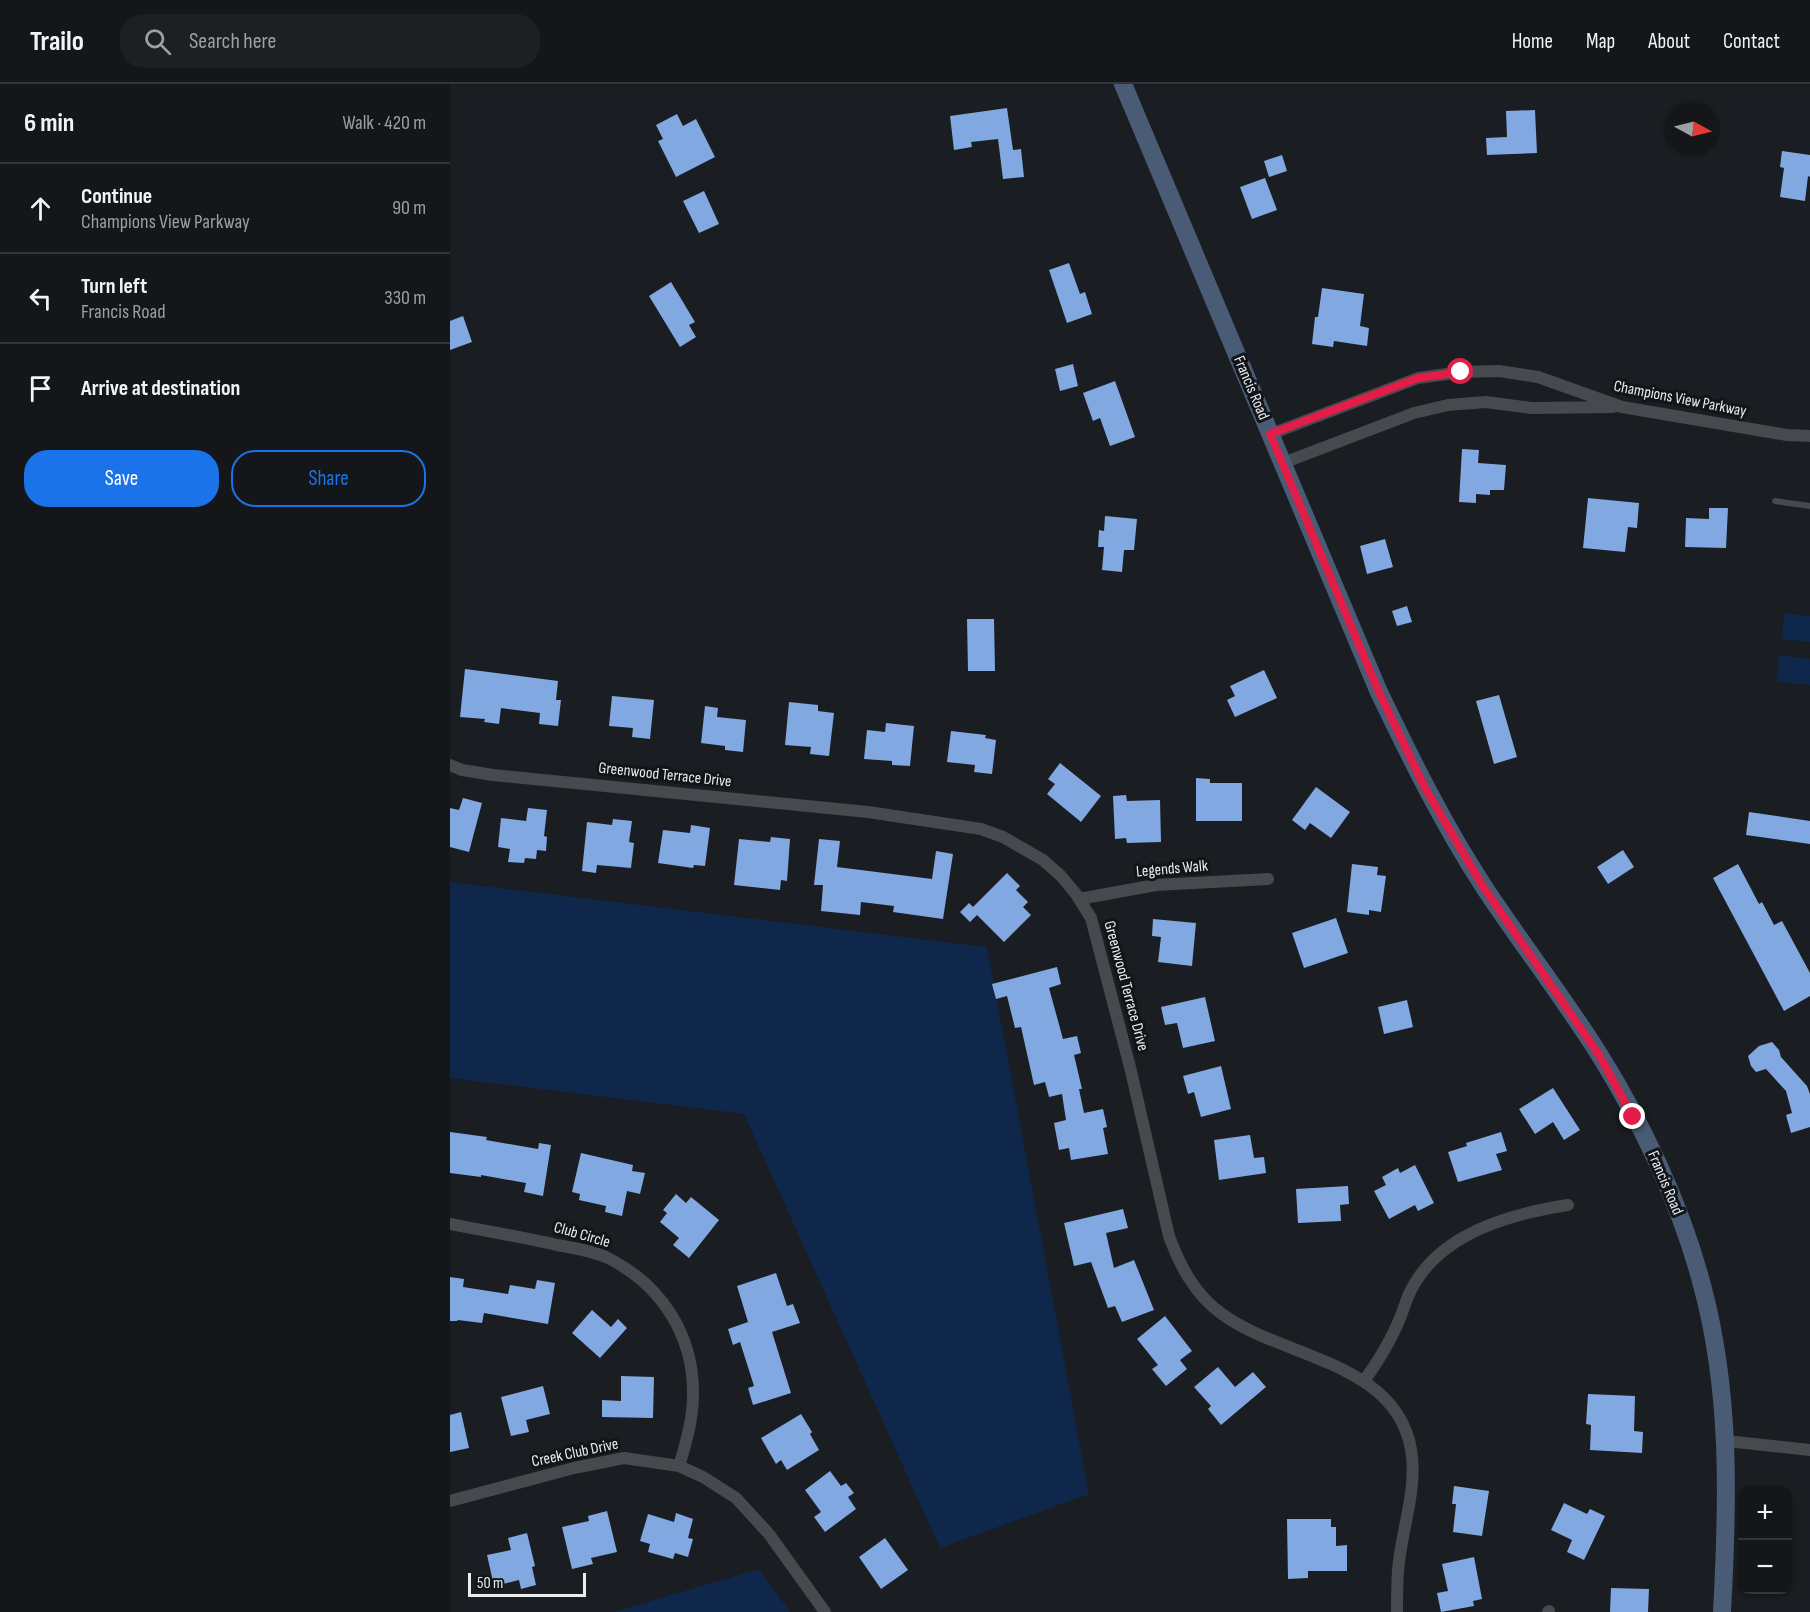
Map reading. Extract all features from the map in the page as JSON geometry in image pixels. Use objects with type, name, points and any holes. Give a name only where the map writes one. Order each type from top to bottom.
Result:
[{"type":"street","name":"Francis Road","points":[[1123,84],[1378,690],[1425,788],[1482,885],[1599,1055],[1659,1166],[1688,1239],[1704,1291],[1721,1380],[1726,1441],[1727,1531],[1722,1612]]},
{"type":"street","name":"Champions View Parkway","points":[[1270,434],[1418,378],[1461,372],[1499,371],[1538,377],[1622,407],[1787,435],[1810,436]]},
{"type":"street","points":[[1283,463],[1414,413],[1448,405],[1486,402],[1532,408],[1622,407]]},
{"type":"street","name":"Greenwood Terrace Drive","points":[[450,765],[462,770],[493,775],[868,812],[981,829],[1013,842],[1043,861],[1061,876],[1091,918],[1130,1067],[1169,1236],[1188,1278],[1220,1313],[1248,1331],[1354,1374],[1374,1387],[1390,1404],[1402,1424],[1410,1446],[1413,1470],[1398,1571],[1397,1612]]},
{"type":"street","name":"Legends Walk","points":[[1079,899],[1156,885],[1268,879]]},
{"type":"street","points":[[1364,1381],[1384,1353],[1409,1292],[1421,1272],[1437,1255],[1456,1241],[1499,1221],[1568,1205]]},
{"type":"street","name":"Club Circle","points":[[450,1224],[542,1241],[609,1258],[649,1286],[665,1303],[678,1324],[687,1347],[693,1373],[691,1420],[679,1466]]},
{"type":"street","points":[[1726,1441],[1810,1450]]},
{"type":"street","name":"Creek Club Drive","points":[[450,1501],[574,1468],[624,1458],[679,1466],[703,1477],[736,1498],[769,1534],[825,1612]]},
{"type":"lane","points":[[1775,501],[1810,506]]},
{"type":"shaded area","points":[[1784,613],[1810,616],[1810,642],[1782,639]]},
{"type":"shaded area","points":[[1779,655],[1810,659],[1810,685],[1777,682]]},
{"type":"shaded area","points":[[450,882],[987,947],[1089,1494],[940,1548],[744,1114],[450,1078]]},
{"type":"shaded area","points":[[759,1569],[790,1612],[614,1612]]},
{"type":"building","points":[[1007,108],[1013,150],[1021,149],[1024,177],[1003,179],[998,139],[971,142],[972,147],[954,150],[950,116]]},
{"type":"building","points":[[1535,110],[1537,153],[1487,155],[1486,138],[1507,137],[1506,111]]},
{"type":"building","points":[[677,114],[683,126],[696,119],[715,157],[676,177],[658,141],[663,139],[656,125]]},
{"type":"building","points":[[1782,151],[1810,155],[1810,177],[1808,176],[1805,201],[1780,197],[1784,168],[1780,167]]},
{"type":"building","points":[[1282,155],[1287,171],[1269,177],[1264,161]]},
{"type":"building","points":[[1265,178],[1277,210],[1252,219],[1240,187]]},
{"type":"building","points":[[704,191],[719,224],[699,233],[683,201]]},
{"type":"building","points":[[1069,263],[1080,294],[1085,292],[1092,314],[1067,323],[1049,270]]},
{"type":"building","points":[[671,282],[695,322],[689,325],[696,337],[680,347],[649,296]]},
{"type":"building","points":[[1322,288],[1364,294],[1360,326],[1369,328],[1367,346],[1334,341],[1333,347],[1312,344]]},
{"type":"building","points":[[463,316],[472,342],[450,350],[450,321]]},
{"type":"building","points":[[1073,364],[1078,386],[1060,391],[1055,369]]},
{"type":"building","points":[[1115,381],[1135,437],[1110,446],[1100,418],[1093,421],[1083,393]]},
{"type":"building","points":[[1462,449],[1479,450],[1478,463],[1506,465],[1504,490],[1490,490],[1490,495],[1476,494],[1476,503],[1459,502]]},
{"type":"building","points":[[1588,498],[1639,503],[1637,528],[1628,527],[1625,552],[1583,548]]},
{"type":"building","points":[[1709,508],[1728,508],[1726,548],[1685,547],[1686,518],[1709,519]]},
{"type":"building","points":[[1105,516],[1137,519],[1134,550],[1124,550],[1122,572],[1102,570],[1104,547],[1098,547],[1099,530],[1104,531]]},
{"type":"building","points":[[1385,539],[1393,567],[1367,574],[1360,546]]},
{"type":"building","points":[[1407,606],[1412,622],[1397,626],[1392,611]]},
{"type":"building","points":[[967,619],[994,619],[995,671],[968,671]]},
{"type":"building","points":[[465,669],[558,681],[556,700],[561,700],[558,726],[539,724],[540,713],[501,708],[499,724],[484,722],[485,719],[460,717]]},
{"type":"building","points":[[1264,670],[1277,698],[1235,717],[1227,700],[1235,696],[1230,686]]},
{"type":"building","points":[[1499,695],[1517,757],[1494,764],[1476,701]]},
{"type":"building","points":[[612,696],[654,700],[650,739],[632,737],[633,728],[609,726]]},
{"type":"building","points":[[789,702],[818,705],[818,711],[834,713],[829,756],[810,754],[811,747],[785,745]]},
{"type":"building","points":[[705,706],[718,708],[717,717],[746,720],[743,752],[725,750],[725,746],[701,743]]},
{"type":"building","points":[[886,723],[914,726],[910,766],[892,765],[892,761],[864,759],[867,730],[885,732]]},
{"type":"building","points":[[951,731],[986,735],[985,738],[996,740],[992,774],[974,772],[975,765],[947,762]]},
{"type":"building","points":[[1060,763],[1101,796],[1081,822],[1047,794],[1055,784],[1048,779]]},
{"type":"building","points":[[1196,778],[1210,779],[1210,783],[1242,783],[1242,821],[1196,821]]},
{"type":"building","points":[[1316,787],[1350,812],[1331,838],[1310,823],[1305,830],[1292,820]]},
{"type":"building","points":[[1126,795],[1127,801],[1160,800],[1161,842],[1127,843],[1126,838],[1115,839],[1113,796]]},
{"type":"building","points":[[463,798],[482,803],[469,852],[450,847],[450,808],[459,810]]},
{"type":"building","points":[[528,808],[547,810],[544,836],[547,837],[546,851],[537,850],[536,859],[525,858],[524,863],[508,862],[510,849],[498,847],[501,818],[526,821]]},
{"type":"building","points":[[1749,812],[1810,821],[1810,844],[1746,835]]},
{"type":"building","points":[[613,819],[632,821],[629,842],[634,843],[631,868],[597,865],[596,873],[582,871],[587,822],[612,825]]},
{"type":"building","points":[[691,825],[710,828],[705,866],[694,865],[693,868],[658,863],[663,830],[690,833]]},
{"type":"building","points":[[771,837],[790,839],[787,881],[781,880],[780,890],[734,885],[739,839],[770,842]]},
{"type":"building","points":[[819,839],[840,841],[837,867],[932,879],[936,851],[953,854],[943,919],[893,912],[894,906],[861,902],[860,915],[821,911],[823,885],[814,885]]},
{"type":"building","points":[[1623,850],[1634,867],[1608,884],[1597,867]]},
{"type":"building","points":[[1352,864],[1378,867],[1377,875],[1386,876],[1381,912],[1369,910],[1369,915],[1347,912]]},
{"type":"building","points":[[1738,864],[1759,904],[1762,902],[1774,925],[1782,921],[1810,973],[1810,996],[1784,1011],[1713,878]]},
{"type":"building","points":[[1007,873],[1020,886],[1016,890],[1028,902],[1023,907],[1031,915],[1004,942],[977,915],[970,922],[960,912],[969,903],[973,907]]},
{"type":"building","points":[[1336,918],[1348,953],[1304,968],[1292,933]]},
{"type":"building","points":[[1153,919],[1196,923],[1192,966],[1158,962],[1161,937],[1152,936]]},
{"type":"building","points":[[1057,967],[1061,984],[1049,988],[1063,1039],[1077,1036],[1081,1053],[1074,1055],[1082,1089],[1079,1089],[1084,1113],[1103,1109],[1107,1127],[1103,1128],[1108,1154],[1071,1160],[1069,1148],[1059,1150],[1054,1123],[1066,1120],[1062,1094],[1049,1097],[1045,1082],[1034,1085],[1021,1027],[1015,1028],[1007,996],[996,999],[992,984]]},
{"type":"building","points":[[1205,997],[1215,1041],[1183,1048],[1177,1023],[1165,1025],[1161,1007]]},
{"type":"building","points":[[1407,1000],[1413,1027],[1384,1034],[1378,1007]]},
{"type":"building","points":[[1772,1042],[1779,1050],[1781,1057],[1807,1086],[1810,1094],[1810,1127],[1791,1133],[1786,1115],[1792,1113],[1786,1091],[1766,1069],[1756,1072],[1751,1066],[1748,1056],[1759,1046]]},
{"type":"building","points":[[1221,1066],[1231,1109],[1201,1117],[1194,1092],[1188,1094],[1183,1076]]},
{"type":"building","points":[[1553,1088],[1580,1130],[1564,1140],[1553,1122],[1535,1134],[1519,1109]]},
{"type":"building","points":[[450,1132],[487,1137],[486,1140],[538,1149],[539,1143],[551,1145],[543,1196],[524,1192],[526,1183],[481,1175],[481,1177],[450,1173]]},
{"type":"building","points":[[1501,1132],[1507,1151],[1496,1154],[1502,1170],[1458,1182],[1448,1152],[1467,1146],[1466,1143]]},
{"type":"building","points":[[1250,1135],[1254,1158],[1264,1157],[1266,1173],[1219,1180],[1214,1140]]},
{"type":"building","points":[[581,1153],[633,1165],[632,1171],[645,1173],[640,1194],[627,1191],[622,1216],[605,1212],[606,1206],[579,1200],[580,1194],[572,1192]]},
{"type":"building","points":[[1415,1165],[1434,1203],[1418,1211],[1415,1205],[1389,1219],[1374,1191],[1386,1185],[1382,1177],[1398,1168],[1400,1173]]},
{"type":"building","points":[[1348,1186],[1349,1204],[1340,1205],[1341,1221],[1298,1223],[1296,1189]]},
{"type":"building","points":[[676,1194],[686,1203],[691,1197],[719,1220],[689,1258],[673,1245],[679,1238],[660,1222],[667,1213],[663,1210]]},
{"type":"building","points":[[1123,1209],[1128,1228],[1106,1233],[1114,1268],[1134,1260],[1154,1310],[1122,1322],[1115,1306],[1108,1308],[1091,1262],[1074,1266],[1064,1223]]},
{"type":"building","points":[[776,1273],[787,1306],[793,1304],[800,1323],[772,1332],[791,1393],[753,1405],[748,1388],[754,1386],[740,1342],[733,1345],[728,1329],[748,1322],[737,1286]]},
{"type":"building","points":[[450,1277],[464,1279],[463,1287],[508,1294],[510,1285],[535,1289],[537,1280],[555,1283],[548,1324],[484,1313],[482,1323],[450,1321]]},
{"type":"building","points":[[592,1310],[611,1327],[618,1319],[627,1328],[600,1358],[572,1333]]},
{"type":"building","points":[[1165,1316],[1192,1351],[1180,1360],[1187,1369],[1166,1386],[1152,1369],[1158,1365],[1137,1339]]},
{"type":"building","points":[[1218,1367],[1235,1387],[1253,1372],[1266,1387],[1221,1425],[1208,1409],[1211,1406],[1194,1387]]},
{"type":"building","points":[[621,1376],[654,1377],[653,1418],[602,1417],[602,1400],[621,1401]]},
{"type":"building","points":[[543,1386],[550,1414],[526,1420],[529,1432],[511,1436],[501,1397]]},
{"type":"building","points":[[1588,1394],[1635,1396],[1634,1431],[1643,1432],[1642,1453],[1590,1450],[1591,1425],[1586,1424]]},
{"type":"building","points":[[461,1412],[469,1448],[450,1452],[450,1415]]},
{"type":"building","points":[[801,1414],[819,1450],[787,1470],[781,1460],[776,1464],[761,1438]]},
{"type":"building","points":[[830,1471],[841,1486],[846,1483],[854,1493],[848,1497],[856,1509],[825,1532],[814,1517],[821,1512],[805,1490]]},
{"type":"building","points":[[1454,1486],[1489,1491],[1482,1536],[1453,1532],[1456,1504],[1452,1504]]},
{"type":"building","points":[[1564,1503],[1587,1514],[1590,1509],[1605,1516],[1584,1560],[1567,1552],[1572,1540],[1551,1530]]},
{"type":"building","points":[[607,1511],[617,1552],[591,1558],[593,1564],[572,1569],[562,1527],[589,1521],[588,1516]]},
{"type":"building","points":[[676,1513],[693,1519],[688,1538],[693,1539],[688,1557],[675,1553],[673,1559],[648,1552],[650,1544],[640,1541],[648,1514],[674,1522]]},
{"type":"building","points":[[1287,1519],[1331,1519],[1331,1527],[1336,1527],[1336,1546],[1347,1545],[1347,1571],[1308,1571],[1308,1578],[1288,1579]]},
{"type":"building","points":[[527,1533],[535,1566],[532,1567],[536,1585],[521,1589],[519,1580],[494,1586],[487,1555],[511,1550],[508,1538]]},
{"type":"building","points":[[885,1538],[908,1570],[881,1589],[859,1557]]},
{"type":"building","points":[[1474,1557],[1482,1599],[1473,1601],[1474,1606],[1441,1612],[1437,1593],[1448,1591],[1442,1564]]},
{"type":"building","points":[[1611,1588],[1649,1589],[1648,1612],[1610,1612]]},
{"type":"route","points":[[1461,372],[1418,378],[1270,434],[1378,690],[1425,788],[1482,885],[1599,1055],[1633,1117]]}]
